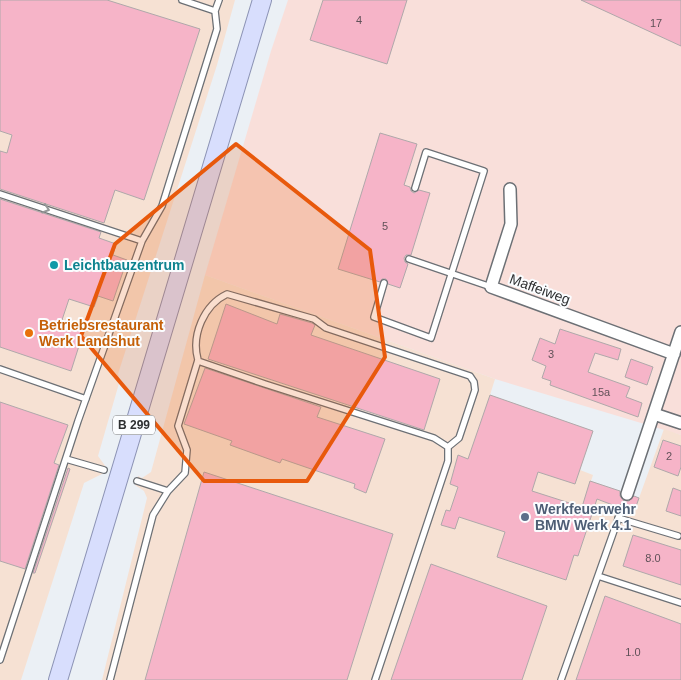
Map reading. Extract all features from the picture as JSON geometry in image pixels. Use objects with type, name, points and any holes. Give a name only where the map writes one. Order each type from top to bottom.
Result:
[{"type":"main road","name":"B 299","points":[[58,680],[209,171],[262,0]]},
{"type":"street","name":"Maffeiweg","points":[[510,189],[511,224],[491,287],[674,354]]},
{"type":"street","points":[[627,494],[681,332]]},
{"type":"street","points":[[654,414],[681,423]]},
{"type":"lane","points":[[182,0],[215,11]]},
{"type":"lane","points":[[0,660],[86,399],[142,241],[162,206],[217,29],[215,11],[219,0]]},
{"type":"lane","points":[[384,283],[374,317],[431,338],[484,171],[426,152],[414,188]]},
{"type":"lane","points":[[0,194],[142,241]]},
{"type":"lane","points":[[409,259],[491,287]]},
{"type":"lane","points":[[110,680],[153,515],[168,490],[185,473],[186,450],[178,426],[198,360],[196,341],[202,320],[216,299],[227,294],[314,319],[326,328],[470,376],[474,382],[475,390],[459,438],[448,447]]},
{"type":"lane","points":[[198,360],[265,384],[434,438],[448,447]]},
{"type":"lane","points":[[0,369],[86,399]]},
{"type":"lane","points":[[375,680],[448,461],[448,447]]},
{"type":"lane","points":[[66,459],[104,470]]},
{"type":"lane","points":[[137,481],[168,490]]},
{"type":"lane","points":[[561,680],[622,508]]},
{"type":"lane","points":[[618,518],[678,536]]},
{"type":"lane","points":[[598,576],[681,603]]},
{"type":"highlighted area","points":[[236,144],[370,250],[385,357],[307,481],[204,481],[81,336],[115,244]]},
{"type":"shaded area","points":[[0,0],[235,0],[217,65],[118,374],[120,380],[98,456],[106,467],[104,473],[84,483],[21,680],[0,680]]},
{"type":"shaded area","points":[[288,0],[681,0],[681,435],[495,379],[205,275],[271,51]]},
{"type":"shaded area","points":[[205,275],[495,379],[490,395],[593,431],[580,470],[593,475],[591,481],[636,497],[639,498],[664,429],[681,435],[681,680],[102,680],[147,498],[144,491],[135,485],[138,476],[142,478],[151,472]]},
{"type":"building","points":[[0,0],[107,0],[200,29],[144,200],[115,190],[104,223],[0,189],[0,151],[7,153],[12,135],[0,131]]},
{"type":"building","points":[[323,0],[407,0],[387,64],[310,40]]},
{"type":"building","points":[[581,0],[681,0],[681,46]]},
{"type":"building","points":[[380,133],[417,144],[404,185],[410,187],[414,193],[419,190],[430,193],[411,255],[406,255],[404,258],[408,264],[400,288],[388,284],[386,279],[382,279],[380,282],[338,269]]},
{"type":"building","points":[[0,199],[101,232],[99,238],[116,244],[113,255],[127,260],[113,301],[98,296],[94,307],[69,299],[62,320],[85,327],[71,371],[0,347]]},
{"type":"building","points":[[226,304],[277,324],[280,314],[312,323],[315,325],[311,335],[440,379],[424,430],[208,359]]},
{"type":"building","points":[[560,329],[621,349],[618,360],[595,353],[588,372],[630,387],[626,397],[642,403],[638,417],[550,385],[551,381],[542,378],[546,366],[532,360],[540,338],[555,344]]},
{"type":"building","points":[[631,359],[653,367],[647,385],[625,377]]},
{"type":"building","points":[[205,368],[321,407],[317,417],[385,439],[366,493],[354,488],[355,484],[282,459],[280,463],[230,445],[232,441],[184,424]]},
{"type":"building","points":[[490,395],[593,431],[575,484],[538,472],[532,491],[582,507],[590,481],[620,491],[620,496],[624,501],[629,501],[634,496],[639,498],[634,512],[626,510],[624,504],[618,507],[597,499],[578,556],[574,555],[566,580],[497,557],[505,532],[459,517],[455,529],[441,525],[446,510],[450,511],[458,487],[450,484],[458,455],[468,459]]},
{"type":"building","points":[[0,402],[68,425],[54,463],[59,465],[25,569],[0,561]]},
{"type":"building","points":[[663,440],[681,446],[681,467],[678,476],[654,467]]},
{"type":"building","points":[[68,468],[70,469],[35,573],[33,573]]},
{"type":"building","points":[[204,472],[393,534],[347,680],[145,680]]},
{"type":"building","points":[[673,488],[681,491],[681,516],[666,511]]},
{"type":"building","points":[[633,535],[681,550],[681,585],[623,566]]},
{"type":"building","points":[[431,564],[547,606],[522,680],[391,680]]},
{"type":"building","points":[[605,596],[681,624],[681,680],[576,680]]},
{"type":"place","name":"Leichtbauzentrum","points":[[54,265]]},
{"type":"place","name":"Betriebsrestaurant Werk Landshut","points":[[29,333]]},
{"type":"place","name":"Werkfeuerwehr BMW Werk 4.1","points":[[525,517]]}]
